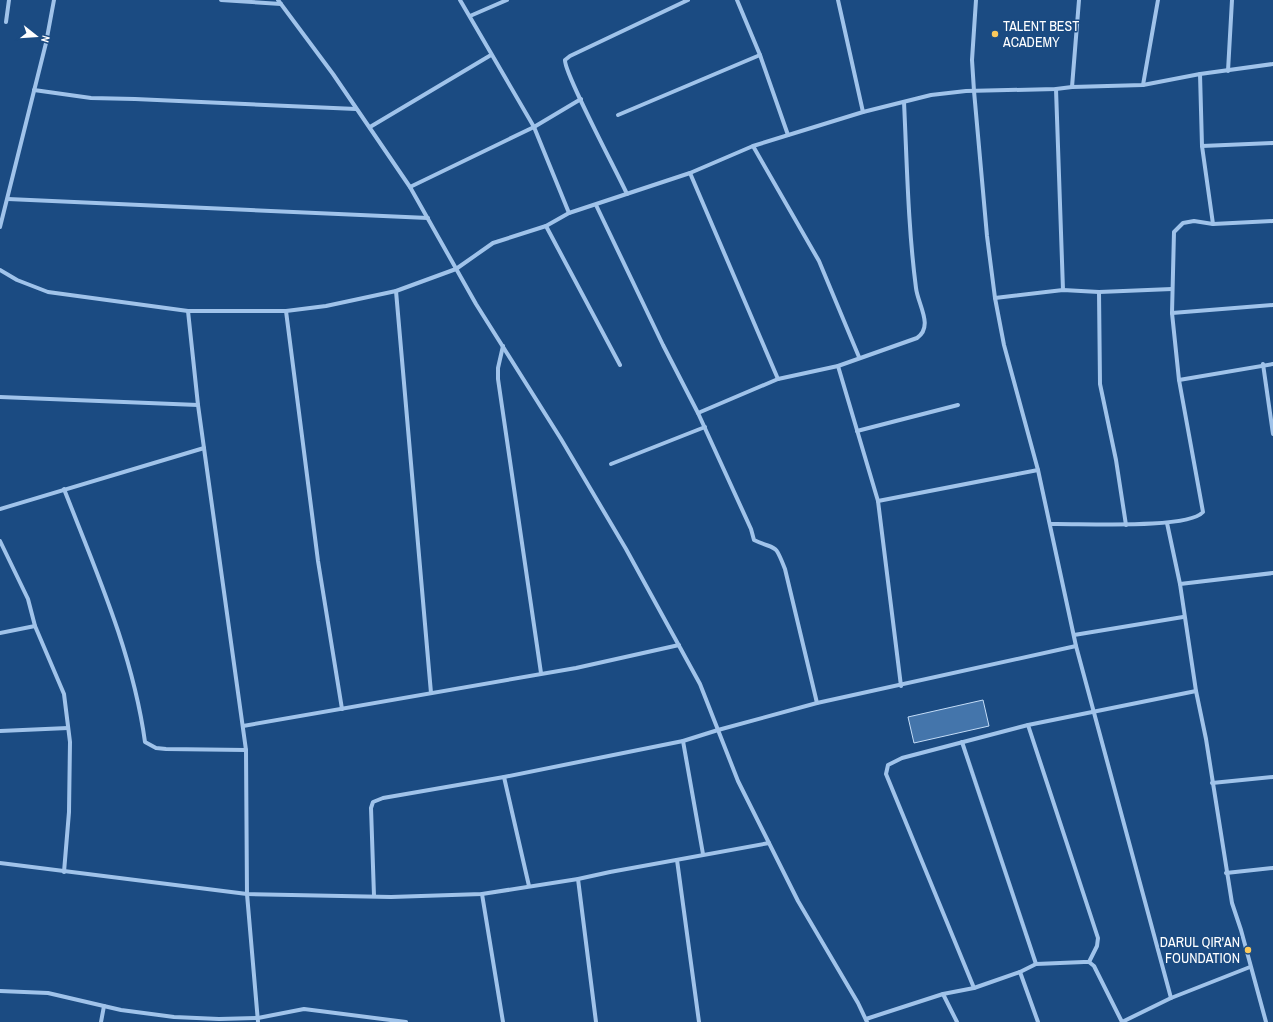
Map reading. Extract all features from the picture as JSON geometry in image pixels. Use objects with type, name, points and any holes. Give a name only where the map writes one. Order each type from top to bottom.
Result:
[{"type":"street","points":[[6,22],[9,0]]},
{"type":"street","points":[[0,227],[46,43],[54,0]]},
{"type":"street","points":[[221,0],[281,4]]},
{"type":"street","points":[[278,0],[370,127],[410,187],[476,304],[562,439],[626,549],[700,684],[738,781],[798,901],[858,1003],[866,1021],[942,994],[974,988],[1020,972],[1036,964],[1089,962],[1094,966],[1122,1022],[1171,998],[1250,967]]},
{"type":"street","points":[[460,0],[534,127],[569,213]]},
{"type":"street","points":[[470,16],[507,0]]},
{"type":"street","points":[[627,194],[581,99],[566,66],[565,60],[570,56],[688,0]]},
{"type":"street","points":[[737,0],[760,55],[788,135]]},
{"type":"street","points":[[838,0],[863,112]]},
{"type":"street","points":[[976,0],[972,60],[974,90],[987,236],[995,298],[1004,345],[1038,470],[1050,524],[1050,534],[1076,646],[1171,998]]},
{"type":"street","points":[[1072,87],[1079,0]]},
{"type":"street","points":[[1144,85],[1158,0]]},
{"type":"street","points":[[1228,70],[1232,0]]},
{"type":"street","points":[[370,127],[491,55]]},
{"type":"street","points":[[618,115],[760,55]]},
{"type":"street","points":[[0,270],[17,280],[48,292],[188,311],[286,311],[326,306],[396,292],[456,269],[493,243],[546,226],[569,213],[690,173],[753,146],[863,112],[931,95],[974,90],[1056,89],[1072,87],[1144,85],[1200,74],[1273,64]]},
{"type":"street","points":[[1200,74],[1202,146],[1213,224]]},
{"type":"street","points":[[1056,89],[1063,290]]},
{"type":"street","points":[[34,90],[91,98],[135,98],[356,109]]},
{"type":"street","points":[[410,187],[534,127],[581,99]]},
{"type":"street","points":[[698,413],[778,379],[838,366],[917,338],[923,334],[926,326],[916,289],[904,102]]},
{"type":"street","points":[[1202,146],[1273,143]]},
{"type":"street","points":[[753,146],[819,261],[858,358]]},
{"type":"street","points":[[690,173],[778,379]]},
{"type":"street","points":[[8,199],[428,218]]},
{"type":"street","points":[[596,205],[663,345],[705,427],[751,529],[754,540],[777,549],[785,569],[817,703]]},
{"type":"street","points":[[1050,524],[1126,525],[1167,523],[1194,518],[1203,512],[1179,380],[1172,313],[1174,232],[1177,227],[1183,223],[1194,221],[1213,224],[1273,221]]},
{"type":"street","points":[[546,226],[620,365]]},
{"type":"street","points":[[995,298],[1063,290],[1099,292],[1172,289]]},
{"type":"street","points":[[396,292],[431,693]]},
{"type":"street","points":[[1099,292],[1100,384],[1116,460],[1126,525]]},
{"type":"street","points":[[1172,313],[1273,305]]},
{"type":"street","points":[[188,311],[198,404],[246,750],[248,894],[258,1020]]},
{"type":"street","points":[[286,311],[318,561],[342,709]]},
{"type":"street","points":[[503,346],[498,368],[498,379],[541,674]]},
{"type":"street","points":[[1179,380],[1263,364],[1273,364]]},
{"type":"street","points":[[1263,364],[1273,434]]},
{"type":"street","points":[[838,366],[878,501],[901,686]]},
{"type":"street","points":[[0,397],[198,404]]},
{"type":"street","points":[[857,431],[958,405]]},
{"type":"street","points":[[611,464],[705,427]]},
{"type":"street","points":[[0,509],[204,448]]},
{"type":"street","points":[[878,501],[1038,470]]},
{"type":"street","points":[[64,489],[118,631],[141,715],[145,742],[156,748],[166,749],[246,750]]},
{"type":"street","points":[[1167,523],[1180,584],[1183,617],[1206,739],[1226,873],[1232,903],[1241,930],[1266,1022]]},
{"type":"street","points":[[0,541],[28,599],[35,626],[64,694],[70,742],[69,812],[64,872]]},
{"type":"street","points":[[1180,584],[1273,573]]},
{"type":"street","points":[[1074,635],[1183,617]]},
{"type":"street","points":[[0,633],[35,626]]},
{"type":"street","points":[[243,726],[576,668],[679,645]]},
{"type":"street","points":[[374,896],[371,808],[373,802],[383,798],[504,777],[683,742],[718,730],[817,703],[901,686],[1076,646]]},
{"type":"street","points":[[974,988],[886,774],[888,765],[902,758],[1028,725],[1196,691]]},
{"type":"street","points":[[1028,725],[1098,938],[1097,946],[1089,962]]},
{"type":"street","points":[[0,732],[68,728]]},
{"type":"street","points":[[683,742],[703,854]]},
{"type":"street","points":[[962,742],[1036,964]]},
{"type":"street","points":[[504,777],[529,886]]},
{"type":"street","points":[[1212,782],[1273,777]]},
{"type":"street","points":[[0,863],[248,894],[374,896],[482,894],[578,879],[703,854],[769,843]]},
{"type":"street","points":[[677,860],[699,1022]]},
{"type":"street","points":[[1226,873],[1273,868]]},
{"type":"street","points":[[578,879],[596,1022]]},
{"type":"street","points":[[482,894],[503,1022]]},
{"type":"street","points":[[1020,972],[1038,1022]]},
{"type":"street","points":[[0,991],[48,993],[104,1006],[174,1017],[258,1020],[304,1009],[406,1022]]},
{"type":"street","points":[[942,994],[957,1022]]},
{"type":"street","points":[[101,1022],[104,1006]]},
{"type":"building","points":[[983,700],[989,726],[914,743],[908,717]]},
{"type":"place","name":"TALENT BEST ACADEMY","points":[[995,34]]},
{"type":"place","name":"DARUL QIR'AN FOUNDATION","points":[[1248,950]]}]
